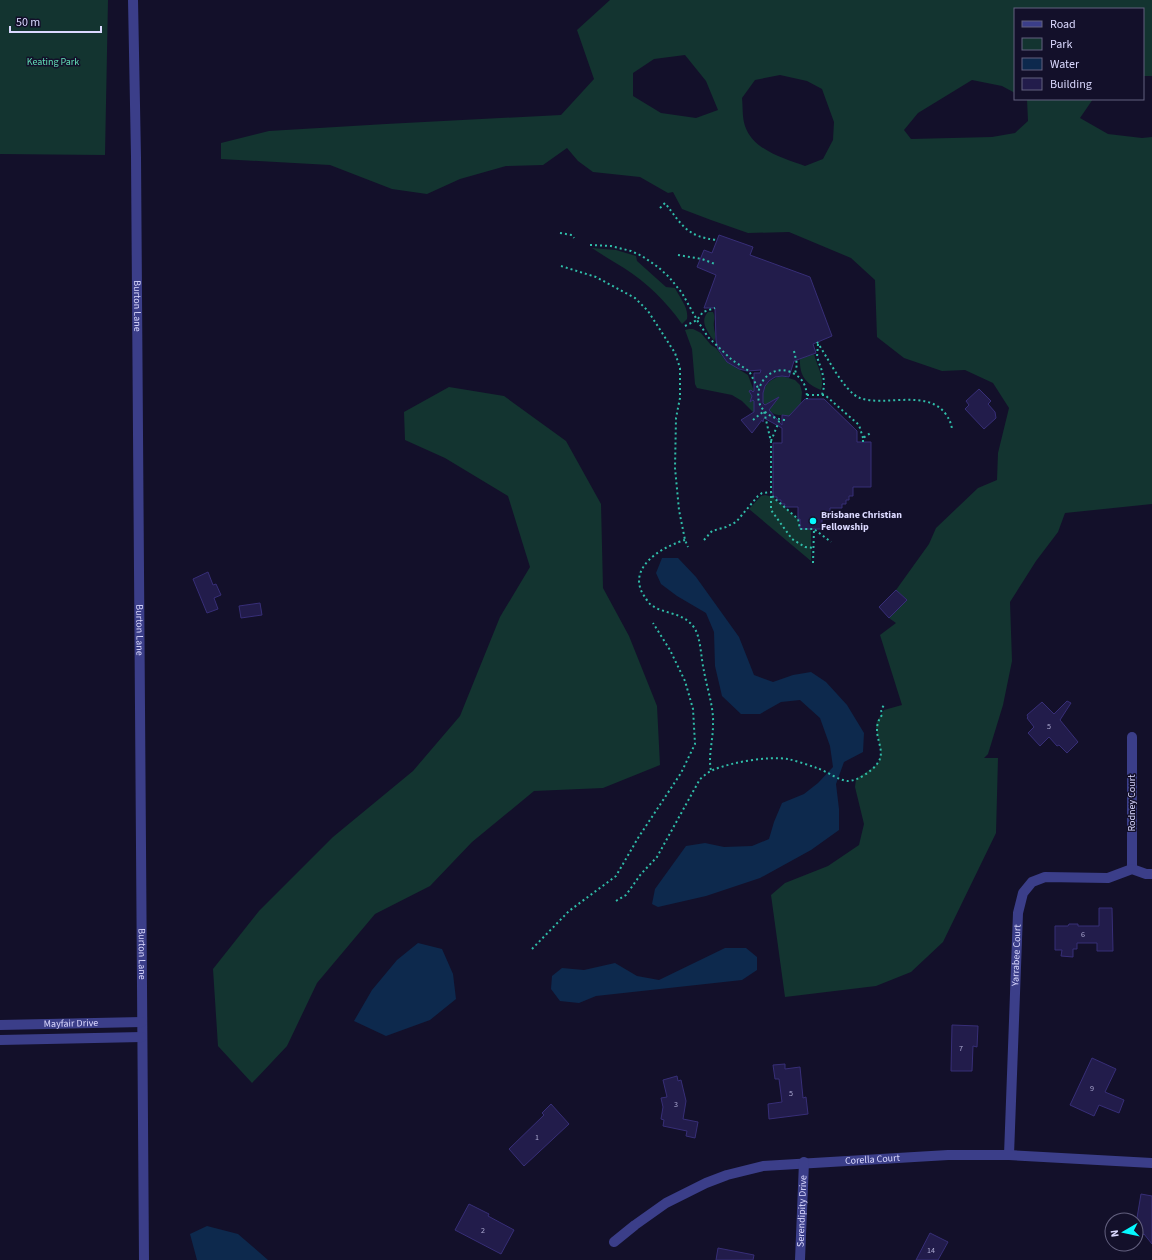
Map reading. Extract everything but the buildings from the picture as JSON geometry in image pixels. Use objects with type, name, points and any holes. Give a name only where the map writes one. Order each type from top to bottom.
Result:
[{"type":"street","name":"Burton Lane","points":[[133,0],[136,157],[144,1260]]},
{"type":"street","name":"Rodney Court","points":[[1132,737],[1132,869]]},
{"type":"street","points":[[1132,869],[1146,874],[1152,874]]},
{"type":"street","name":"Yarrabee Court","points":[[1009,1155],[1018,913],[1023,893],[1032,882],[1046,877],[1108,878],[1132,869]]},
{"type":"street","name":"Mayfair Drive","points":[[0,1025],[142,1022]]},
{"type":"street","name":"Mayfair Drive","points":[[0,1040],[142,1037]]},
{"type":"street","name":"Corella Court","points":[[614,1242],[634,1225],[666,1203],[706,1182],[763,1166],[804,1162],[948,1155],[1009,1155],[1152,1163]]},
{"type":"street","name":"Serendipity Drive","points":[[800,1260],[804,1162]]},
{"type":"path","points":[[660,208],[665,203],[680,224],[691,233],[705,239],[717,240]]},
{"type":"path","points":[[560,233],[572,234],[574,238]]},
{"type":"path","points":[[590,245],[612,246],[631,251],[642,256],[669,277],[682,293],[708,337],[732,360],[749,371],[759,390]]},
{"type":"path","points":[[678,255],[702,259],[715,264]]},
{"type":"path","points":[[561,266],[596,278],[635,298],[648,311],[676,353],[680,368],[680,398],[676,418],[675,468],[679,510],[685,540],[688,547]]},
{"type":"path","points":[[685,326],[697,320],[703,312],[715,308]]},
{"type":"path","points":[[822,395],[824,381],[817,357],[818,343],[850,392],[859,398],[920,400],[932,403],[941,409],[951,422],[952,429]]},
{"type":"path","points":[[794,351],[797,364],[795,374]]},
{"type":"path","points":[[807,399],[804,383],[795,374],[783,370],[768,375],[762,381],[758,396],[759,403],[764,411],[771,442],[771,510],[792,539],[805,547],[813,548]]},
{"type":"path","points":[[807,396],[825,395],[859,425],[863,442]]},
{"type":"path","points":[[764,411],[775,419],[786,420]]},
{"type":"path","points":[[753,420],[764,411]]},
{"type":"path","points":[[771,442],[780,420]]},
{"type":"path","points":[[863,438],[872,432]]},
{"type":"path","points":[[771,492],[773,497],[798,519],[800,528],[814,529],[831,542]]},
{"type":"path","points":[[704,540],[712,531],[736,522],[762,493],[771,492]]},
{"type":"path","points":[[813,563],[814,529]]},
{"type":"path","points":[[685,540],[671,544],[654,555],[641,571],[639,580],[641,592],[650,604],[687,620],[695,630],[712,707],[713,724],[709,760],[711,770]]},
{"type":"path","points":[[532,949],[569,911],[616,876],[638,838],[681,773],[695,744],[693,709],[685,681],[670,650],[653,623]]},
{"type":"path","points":[[616,901],[626,895],[641,874],[658,857],[700,779],[711,770],[748,761],[772,758],[789,759],[822,770],[847,781],[856,779],[878,764],[881,753],[876,727],[877,721],[882,715],[881,710],[884,706]]},
{"type":"green space","name":"Keating Park","points":[[0,0],[108,0],[105,155],[0,154]]},
{"type":"green space","points":[[610,0],[1152,0],[1152,76],[1144,76],[1144,8],[1014,8],[1014,92],[1002,86],[972,80],[918,113],[904,130],[911,139],[992,137],[1015,133],[1028,121],[1027,100],[1092,100],[1080,118],[1108,134],[1142,138],[1152,137],[1152,504],[1065,513],[1058,532],[1036,561],[1010,602],[1012,661],[1003,705],[988,754],[984,758],[998,758],[996,833],[943,942],[911,972],[876,986],[785,997],[771,895],[785,883],[828,866],[859,845],[864,824],[855,787],[856,779],[878,764],[881,753],[876,727],[877,721],[884,710],[902,705],[880,635],[896,623],[889,618],[907,600],[896,590],[929,544],[936,528],[978,488],[997,480],[998,453],[1009,408],[993,383],[965,370],[942,371],[904,358],[877,337],[875,280],[851,258],[789,232],[748,233],[682,209],[673,192],[668,193],[640,177],[593,172],[578,161],[567,148],[543,165],[506,166],[460,179],[427,194],[392,189],[330,165],[221,159],[221,143],[269,131],[561,115],[594,79],[577,30]],"holes":[[[685,55],[706,81],[718,110],[696,118],[661,113],[633,96],[633,73],[654,59]],[[780,75],[807,81],[822,89],[834,122],[833,140],[823,159],[805,166],[778,156],[762,147],[755,141],[749,134],[744,123],[742,98],[755,80]]]},
{"type":"green space","points":[[592,248],[616,250],[636,256],[637,261],[666,287],[675,288],[684,303],[687,311],[687,319],[682,324],[663,300],[641,280]]},
{"type":"green space","points":[[708,312],[713,312],[714,316],[714,341],[707,331],[704,323],[705,316]]},
{"type":"green space","points":[[693,329],[701,333],[727,362],[748,375],[754,391],[754,401],[758,410],[753,412],[742,401],[732,395],[697,388],[695,384],[692,349],[685,330]]},
{"type":"green space","points":[[814,354],[822,381],[821,390],[807,381],[800,368],[800,356],[805,357]]},
{"type":"green space","points":[[782,376],[795,380],[800,385],[802,392],[801,403],[789,416],[777,415],[771,412],[766,407],[762,396],[763,390],[770,381]]},
{"type":"green space","points":[[449,387],[504,396],[566,441],[601,504],[603,588],[629,636],[657,706],[660,765],[603,788],[534,791],[472,842],[430,886],[375,914],[317,983],[287,1046],[252,1083],[218,1046],[213,969],[259,911],[333,837],[413,771],[460,716],[500,617],[530,567],[508,496],[445,458],[405,440],[404,412]]},
{"type":"green space","points":[[765,495],[773,497],[798,519],[800,528],[811,529],[811,561],[749,509],[761,496]]},
{"type":"water","points":[[662,558],[678,558],[696,577],[739,637],[754,675],[773,682],[793,675],[811,672],[826,682],[847,705],[864,733],[863,752],[844,762],[836,784],[839,809],[839,830],[811,850],[760,878],[706,896],[658,907],[652,904],[655,889],[686,846],[705,843],[724,847],[752,846],[769,839],[782,803],[804,794],[818,783],[833,767],[830,746],[820,718],[800,700],[781,702],[760,714],[741,714],[722,696],[715,666],[714,632],[706,613],[677,596],[661,584],[656,573]]},
{"type":"water","points":[[418,943],[442,949],[453,974],[456,999],[430,1020],[386,1036],[354,1021],[372,990],[397,960]]},
{"type":"water","points":[[725,948],[746,948],[757,957],[757,970],[742,980],[596,996],[579,1003],[560,1001],[551,989],[552,976],[562,968],[584,970],[615,963],[637,976],[659,980]]},
{"type":"water","points":[[207,1226],[238,1234],[268,1260],[197,1260],[190,1234]]},
{"type":"place","name":"Brisbane Christian Fellowship","points":[[813,521]]}]
